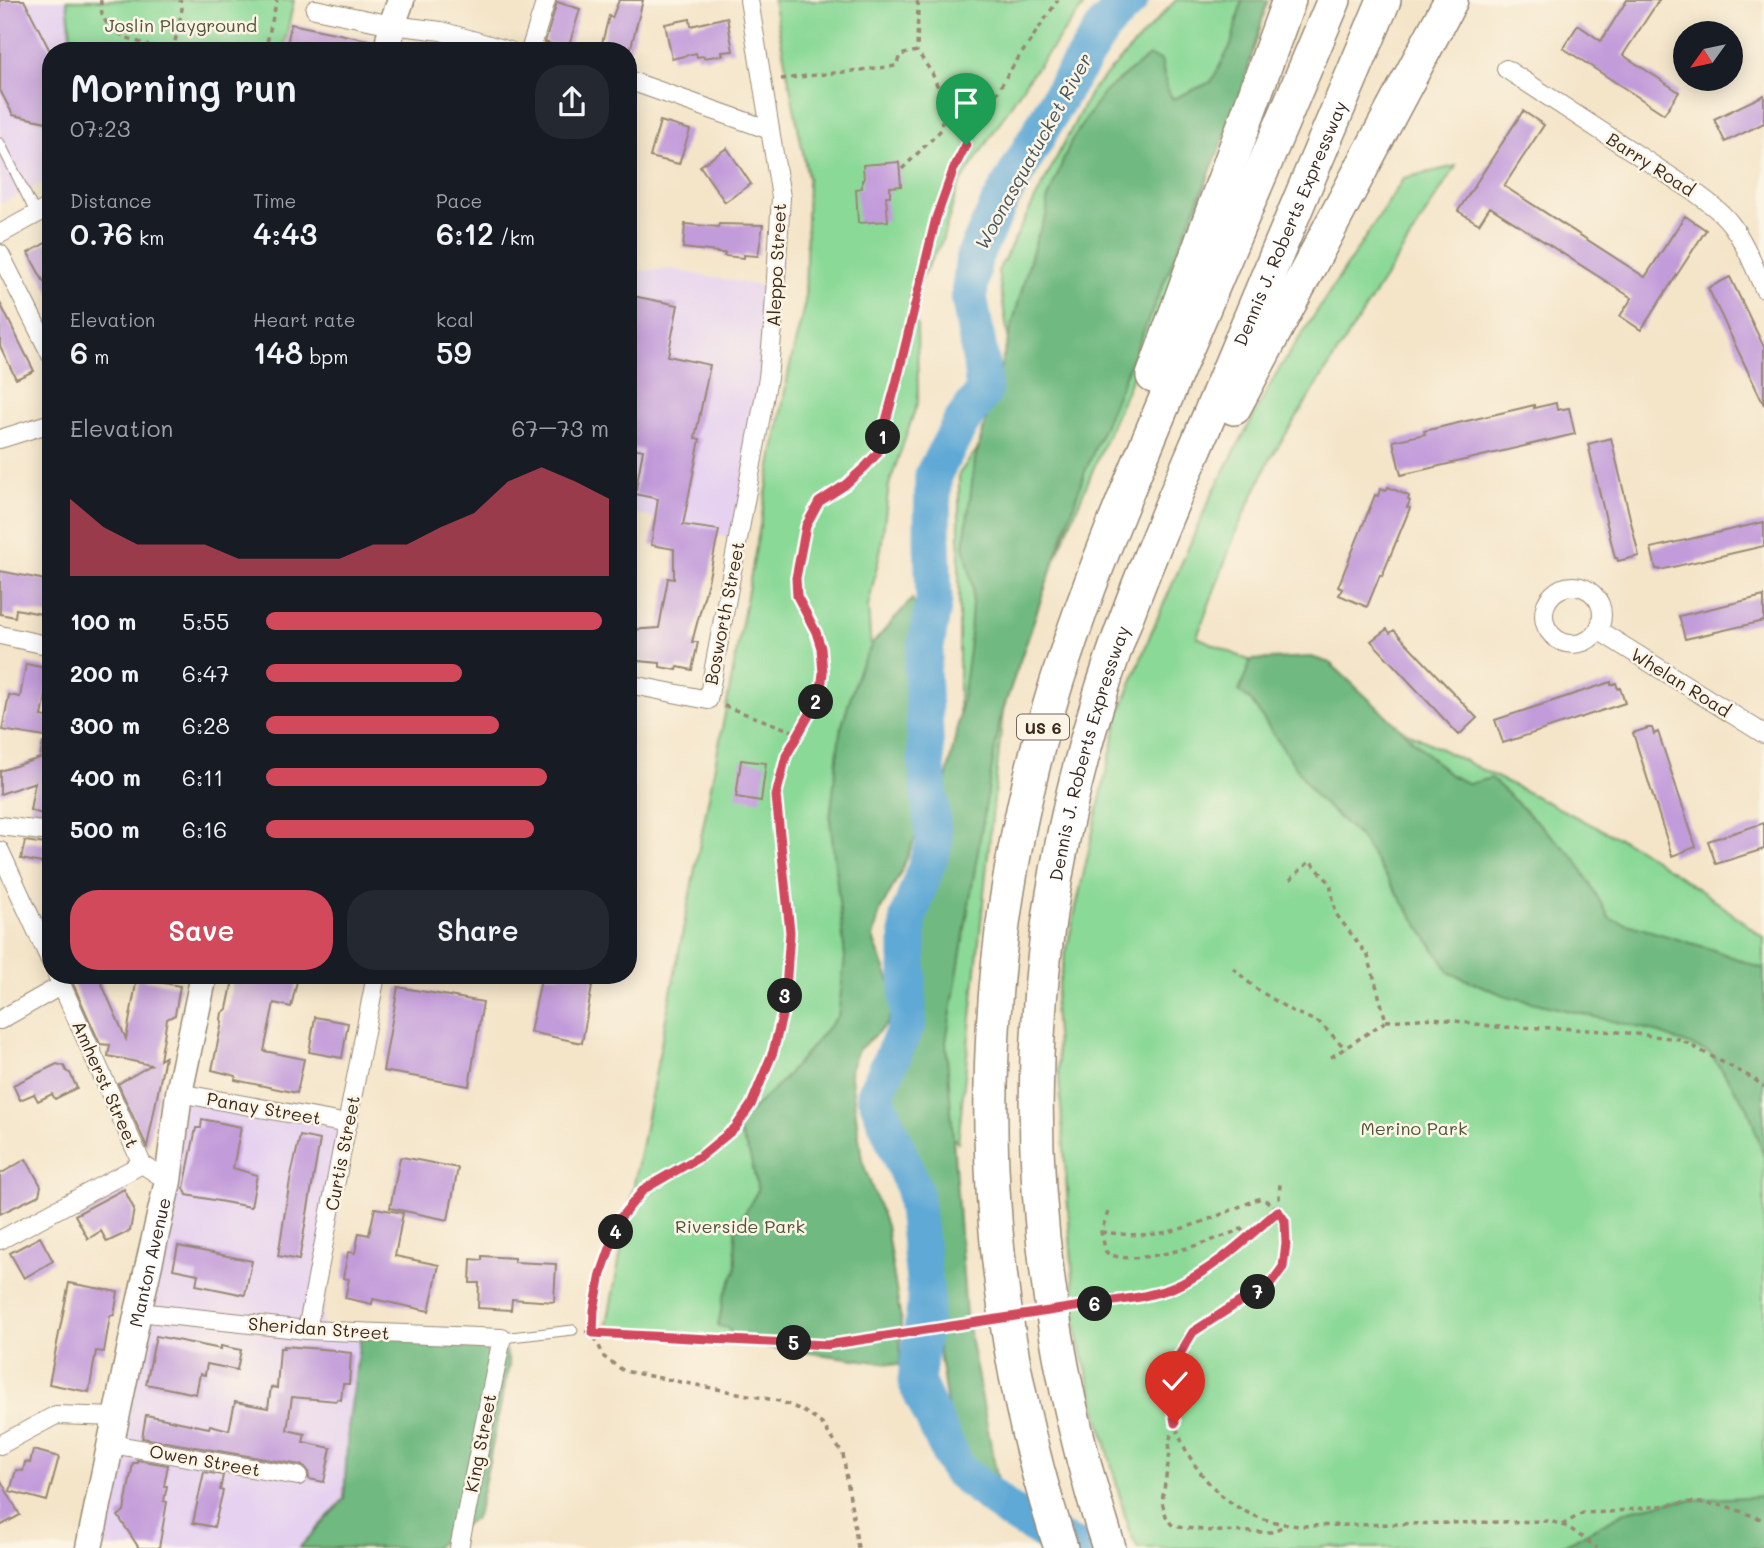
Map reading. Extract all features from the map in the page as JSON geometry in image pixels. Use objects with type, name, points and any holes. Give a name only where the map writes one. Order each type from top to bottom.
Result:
[{"type":"highway","points":[[1088,588],[1151,381],[1289,0]]},
{"type":"highway","name":"US 6","points":[[1061,1548],[1046,1500],[1015,1366],[999,1255],[991,1142],[993,1028],[1009,878],[1049,707],[1088,588],[1334,0]]},
{"type":"highway","name":"Dennis J. Roberts Expressway","points":[[1104,1533],[1070,1410],[1050,1302],[1038,1182],[1037,1048],[1046,939],[1062,844],[1091,725],[1125,623],[1193,453],[1384,0]]},
{"type":"highway","points":[[1125,623],[1275,328],[1451,0]]},
{"type":"main road","points":[[390,38],[401,0]]},
{"type":"main road","name":"Manton Avenue","points":[[89,1548],[168,1181],[179,1093],[202,984]]},
{"type":"street","points":[[533,42],[546,0]]},
{"type":"street","name":"Aleppo Street","points":[[747,488],[768,378],[781,197],[749,0]]},
{"type":"street","points":[[317,5],[390,38],[442,31],[479,42]]},
{"type":"street","name":"Barry Road","points":[[1506,69],[1715,208],[1737,233],[1764,289]]},
{"type":"street","points":[[637,83],[770,130]]},
{"type":"street","points":[[0,234],[42,211]]},
{"type":"street","points":[[0,254],[42,337]]},
{"type":"street","points":[[0,439],[42,426]]},
{"type":"street","name":"Bosworth Street","points":[[637,686],[708,700],[747,488]]},
{"type":"street","name":"Whelan Road","points":[[1598,630],[1764,734]]},
{"type":"street","points":[[0,635],[42,644]]},
{"type":"street","points":[[0,825],[42,831]]},
{"type":"street","points":[[0,851],[42,942]]},
{"type":"street","points":[[0,1020],[53,984]]},
{"type":"street","name":"Amherst Street","points":[[61,984],[142,1164],[168,1181]]},
{"type":"street","name":"Curtis Street","points":[[307,1330],[374,984]]},
{"type":"street","name":"Panay Street","points":[[179,1093],[348,1124]]},
{"type":"street","points":[[0,1240],[142,1164]]},
{"type":"street","name":"Sheridan Street","points":[[138,1312],[307,1330],[502,1338]]},
{"type":"street","name":"King Street","points":[[459,1548],[502,1338]]},
{"type":"street","points":[[0,1445],[56,1415],[117,1417]]},
{"type":"street","name":"Owen Street","points":[[111,1444],[298,1476]]},
{"type":"lane","points":[[0,143],[42,208]]},
{"type":"lane","points":[[502,1338],[573,1330]]},
{"type":"path","points":[[101,0],[104,20],[116,31],[136,42]]},
{"type":"path","points":[[175,42],[182,9],[180,0]]},
{"type":"path","points":[[267,42],[277,0]]},
{"type":"path","points":[[902,169],[941,130],[944,102],[932,73],[917,51],[916,0]]},
{"type":"path","points":[[858,1548],[843,1454],[822,1424],[802,1410],[779,1401],[624,1371],[604,1357],[593,1333],[594,1310],[601,1274],[621,1217],[644,1189],[701,1156],[735,1128],[751,1105],[773,1052],[785,1004],[790,932],[776,796],[786,756],[820,696],[823,673],[821,648],[816,632],[797,596],[796,578],[806,526],[819,502],[845,485],[877,454],[936,218],[954,168],[1009,72],[1058,0]]},
{"type":"path","points":[[762,81],[896,66],[900,55],[917,51]]},
{"type":"path","points":[[708,700],[798,733]]},
{"type":"path","points":[[1290,880],[1310,861],[1330,883],[1336,914],[1368,956],[1386,1021]]},
{"type":"path","points":[[1233,968],[1255,988],[1290,1010],[1320,1023],[1346,1049]]},
{"type":"path","points":[[1330,1058],[1386,1021],[1434,1018],[1497,1027],[1558,1028],[1679,1039],[1764,1087]]},
{"type":"path","points":[[593,1333],[827,1345],[1140,1297],[1172,1288],[1209,1268],[1237,1248],[1278,1211],[1280,1184]]},
{"type":"path","points":[[1101,1232],[1156,1234],[1182,1228],[1258,1199],[1266,1200],[1285,1221],[1283,1267],[1269,1286],[1193,1332],[1178,1357],[1173,1376],[1171,1399],[1175,1423],[1184,1447],[1198,1470],[1218,1492],[1240,1508],[1265,1520],[1300,1526],[1550,1521],[1583,1537],[1597,1548]]},
{"type":"path","points":[[1108,1212],[1101,1232],[1106,1252],[1112,1256],[1132,1257],[1172,1252],[1241,1229],[1247,1237]]},
{"type":"path","points":[[1175,1423],[1169,1441],[1170,1452],[1162,1502],[1171,1524],[1212,1531],[1255,1532],[1271,1532],[1286,1525]]},
{"type":"path","points":[[1562,1525],[1583,1513],[1692,1502],[1726,1506],[1764,1520]]},
{"type":"shaded area","points":[[0,0],[67,0],[70,42],[42,42],[42,183],[0,204]]},
{"type":"shaded area","points":[[677,269],[775,289],[741,541],[637,514],[637,271]]},
{"type":"shaded area","points":[[183,1095],[350,1131],[322,1321],[323,1326],[361,1332],[348,1429],[344,1499],[299,1548],[97,1548]]},
{"type":"green space","name":"Joslin Playground","points":[[67,0],[294,0],[285,42],[70,42]]},
{"type":"green space","name":"Riverside Park","points":[[773,0],[1088,0],[1026,82],[958,187],[942,241],[910,296],[917,326],[918,401],[889,485],[881,548],[868,607],[871,651],[840,1036],[872,1352],[606,1329],[789,370],[805,302],[808,178]]},
{"type":"green space","points":[[1176,0],[1266,0],[1180,264],[1007,673],[958,1142],[897,1104],[959,827],[959,474],[1017,395],[998,271],[1091,91]]},
{"type":"green space","points":[[1242,0],[1268,0],[1237,107],[1085,472],[1000,719],[946,1042],[966,1316],[999,1487],[982,1474],[966,1456],[950,1424],[930,1292],[891,1137],[895,1066],[905,1022],[912,944],[960,714],[969,650],[973,587],[964,545],[975,460],[1030,260],[1047,214],[1047,201],[1071,141],[1104,92],[1149,56],[1161,60],[1167,89],[1173,99],[1211,82],[1231,45]]},
{"type":"green space","name":"Merino Park","points":[[1456,166],[1270,459],[1236,532],[1197,637],[1401,729],[1638,848],[1716,901],[1764,938],[1764,1548],[1138,1548],[1129,1531],[1077,1334],[1054,1006],[1119,715],[1151,633],[1211,496],[1276,374],[1404,178]]},
{"type":"green space","points":[[912,599],[928,630],[930,671],[919,762],[919,828],[902,870],[880,911],[873,938],[897,1000],[887,1024],[858,1050],[850,1070],[862,1160],[886,1226],[901,1321],[900,1365],[744,1344],[726,1327],[718,1325],[724,1296],[736,1270],[735,1230],[758,1190],[750,1156],[736,1125],[782,1081],[838,1016],[845,957],[830,819],[840,732],[859,669],[873,643]]},
{"type":"green space","points":[[1311,657],[1330,663],[1450,775],[1469,784],[1491,778],[1576,859],[1610,919],[1711,949],[1764,969],[1764,1157],[1748,1108],[1710,1053],[1650,1030],[1506,996],[1450,973],[1359,836],[1316,797],[1251,701],[1239,692],[1251,660]]},
{"type":"green space","points":[[361,1332],[489,1338],[506,1351],[509,1365],[479,1508],[474,1520],[435,1548],[299,1548],[344,1499],[348,1429]]},
{"type":"green space","points":[[1764,1496],[1764,1548],[1558,1548],[1629,1510],[1674,1501]]},
{"type":"building","points":[[0,0],[24,0],[45,42],[42,42],[42,121],[13,115],[0,90]]},
{"type":"building","points":[[619,0],[643,0],[632,42],[602,42],[609,16],[612,18]]},
{"type":"building","points":[[1627,0],[1659,0],[1623,55],[1673,88],[1673,91],[1679,92],[1664,114],[1563,48],[1578,25],[1601,41]]},
{"type":"building","points":[[557,2],[580,9],[570,42],[545,42]]},
{"type":"building","points":[[727,17],[733,51],[704,58],[697,57],[696,53],[672,59],[665,24],[690,19],[691,26]]},
{"type":"building","points":[[291,24],[373,41],[373,42],[288,42]]},
{"type":"building","points":[[1764,95],[1764,123],[1725,142],[1714,119]]},
{"type":"building","points":[[1523,111],[1544,125],[1504,186],[1645,277],[1685,216],[1706,230],[1641,330],[1620,316],[1632,298],[1490,207],[1479,224],[1458,211]]},
{"type":"building","points":[[660,121],[690,130],[679,164],[650,157]]},
{"type":"building","points":[[727,148],[751,184],[725,202],[700,166]]},
{"type":"building","points":[[899,162],[901,186],[890,187],[890,196],[886,196],[888,221],[858,223],[856,189],[862,188],[863,165]]},
{"type":"building","points":[[685,224],[718,227],[719,224],[763,225],[758,256],[724,256],[725,253],[683,248]]},
{"type":"building","points":[[42,245],[42,279],[28,253]]},
{"type":"building","points":[[1730,277],[1764,347],[1764,405],[1708,288]]},
{"type":"building","points":[[637,297],[678,305],[668,356],[710,365],[695,438],[700,439],[683,525],[719,530],[692,642],[698,642],[692,670],[678,667],[677,670],[660,667],[660,663],[637,661],[637,629],[659,628],[668,578],[674,579],[674,549],[651,545],[658,499],[637,494],[643,450],[637,449]]},
{"type":"building","points":[[0,303],[34,371],[16,379],[0,346]]},
{"type":"building","points":[[1556,403],[1557,410],[1569,408],[1575,434],[1401,475],[1393,441],[1534,405],[1534,408]]},
{"type":"building","points":[[1611,438],[1639,556],[1618,561],[1615,558],[1588,444]]},
{"type":"building","points":[[1388,487],[1409,496],[1407,507],[1410,508],[1367,607],[1339,595],[1342,589],[1338,587],[1375,495],[1378,496],[1380,489],[1386,491]]},
{"type":"building","points":[[1764,522],[1764,546],[1656,569],[1651,548]]},
{"type":"building","points":[[0,571],[42,579],[42,614],[16,609],[15,617],[0,614]]},
{"type":"building","points":[[1764,596],[1764,621],[1685,639],[1679,616]]},
{"type":"building","points":[[1387,629],[1390,633],[1394,630],[1477,718],[1459,735],[1371,641]]},
{"type":"building","points":[[26,664],[42,667],[42,737],[2,730],[9,695],[20,697]]},
{"type":"building","points":[[1611,682],[1611,685],[1616,683],[1618,689],[1620,688],[1625,703],[1503,743],[1495,720]]},
{"type":"building","points":[[1652,728],[1654,734],[1658,732],[1696,847],[1672,856],[1633,733]]},
{"type":"building","points":[[42,748],[42,814],[30,810],[35,782],[0,794],[0,771],[40,758]]},
{"type":"building","points":[[741,760],[766,763],[761,801],[736,797]]},
{"type":"building","points":[[1764,823],[1764,849],[1716,864],[1708,841]]},
{"type":"building","points":[[25,841],[42,843],[42,863],[21,859]]},
{"type":"building","points":[[73,984],[102,984],[126,1039],[136,984],[180,986],[175,1015],[167,1019],[160,1060],[165,1057],[147,1147],[118,1084],[151,1065],[108,1056],[110,1045],[100,1044]]},
{"type":"building","points":[[232,984],[296,984],[291,1007],[274,1003],[264,1051],[304,1059],[297,1093],[235,1080],[236,1076],[212,1070],[222,1013],[227,1009]]},
{"type":"building","points":[[540,984],[592,984],[582,1043],[530,1032]]},
{"type":"building","points":[[398,987],[483,1002],[469,1086],[383,1071]]},
{"type":"building","points":[[315,1017],[348,1023],[342,1058],[309,1052]]},
{"type":"building","points":[[57,1064],[64,1066],[70,1073],[77,1088],[55,1099],[52,1094],[38,1101],[34,1094],[20,1100],[13,1085]]},
{"type":"building","points":[[202,1119],[241,1127],[233,1168],[257,1175],[251,1207],[187,1195],[184,1188],[196,1128],[201,1128]]},
{"type":"building","points":[[300,1136],[320,1140],[299,1260],[278,1256]]},
{"type":"building","points":[[402,1157],[458,1168],[448,1220],[390,1208]]},
{"type":"building","points":[[26,1159],[41,1186],[39,1195],[0,1214],[0,1174]]},
{"type":"building","points":[[124,1189],[134,1209],[130,1231],[107,1242],[101,1231],[88,1239],[75,1215]]},
{"type":"building","points":[[375,1208],[403,1213],[395,1256],[439,1265],[429,1311],[373,1299],[372,1304],[345,1298],[349,1279],[343,1278],[348,1252],[355,1253],[359,1233],[369,1235]]},
{"type":"building","points":[[40,1237],[53,1261],[24,1278],[10,1253]]},
{"type":"building","points":[[178,1246],[252,1261],[245,1295],[196,1285],[198,1274],[173,1269]]},
{"type":"building","points":[[482,1256],[514,1258],[514,1262],[556,1264],[554,1302],[512,1299],[511,1310],[478,1308],[479,1283],[470,1283],[471,1259],[482,1260]]},
{"type":"building","points":[[69,1283],[118,1292],[114,1315],[110,1316],[104,1352],[96,1351],[89,1392],[49,1384]]},
{"type":"building","points":[[156,1336],[221,1349],[221,1346],[241,1350],[237,1370],[207,1364],[205,1375],[200,1374],[196,1394],[146,1384]]},
{"type":"building","points":[[284,1346],[351,1353],[349,1384],[343,1384],[341,1400],[292,1397],[287,1430],[305,1434],[303,1442],[331,1448],[324,1482],[309,1479],[308,1471],[300,1465],[142,1438],[146,1415],[229,1430],[235,1402],[268,1408],[271,1387],[277,1388],[280,1348]]},
{"type":"building","points":[[33,1450],[59,1457],[47,1501],[10,1491],[16,1470],[23,1471],[25,1462],[30,1463]]},
{"type":"building","points":[[137,1460],[168,1465],[164,1486],[167,1486],[164,1501],[167,1502],[159,1548],[139,1548],[118,1516],[124,1511],[133,1463],[137,1463]]},
{"type":"building","points":[[204,1472],[223,1475],[220,1490],[223,1491],[214,1527],[193,1523]]},
{"type":"building","points":[[0,1479],[20,1515],[0,1526]]},
{"type":"waterway","name":"Woonasquatucket River","points":[[1079,1548],[1060,1541],[1010,1512],[957,1469],[916,1382],[926,1298],[914,1190],[875,1095],[908,1022],[908,918],[934,844],[922,669],[934,601],[933,475],[961,423],[984,391],[969,296],[974,257],[999,204],[1065,87],[1105,25],[1130,0]]},
{"type":"route","points":[[966,145],[954,168],[936,218],[877,454],[845,485],[819,502],[806,526],[796,578],[797,596],[816,632],[821,648],[823,673],[820,696],[786,756],[776,796],[790,932],[785,1004],[773,1052],[751,1105],[735,1128],[701,1156],[644,1189],[621,1217],[601,1274],[593,1333],[827,1345],[1140,1297],[1172,1288],[1209,1268],[1237,1248],[1278,1211],[1285,1221],[1283,1267],[1269,1286],[1193,1332],[1178,1357],[1173,1376],[1171,1399],[1175,1423]]}]
